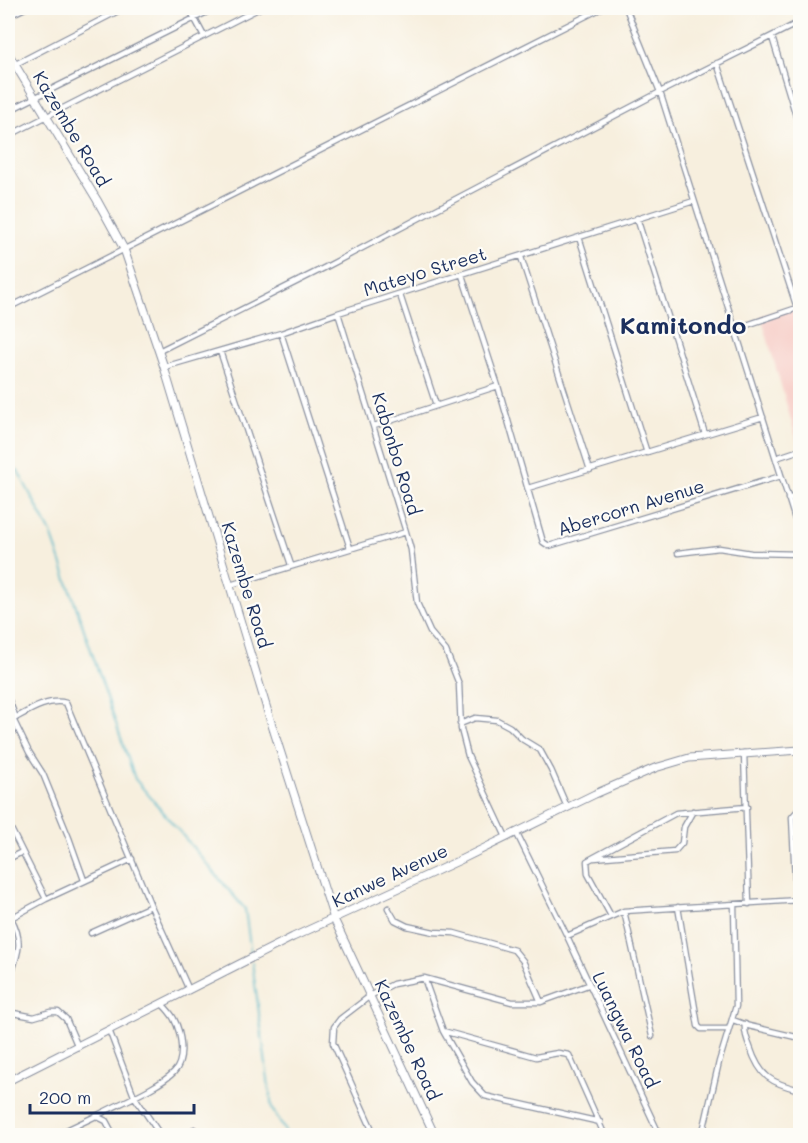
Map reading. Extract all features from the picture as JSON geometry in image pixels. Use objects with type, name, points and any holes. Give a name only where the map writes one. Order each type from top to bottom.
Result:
[{"type":"main road","name":"Kazembe Road","points":[[8,53],[11,66],[34,98],[97,200],[123,249],[159,351],[270,719],[334,919],[435,1136]]},
{"type":"main road","name":"Kanwe Avenue","points":[[8,1080],[567,807],[673,762],[689,758],[801,750]]},
{"type":"street","points":[[8,16],[25,8]]},
{"type":"street","points":[[11,66],[124,8]]},
{"type":"street","points":[[189,8],[204,36]]},
{"type":"street","points":[[8,111],[215,8]]},
{"type":"street","points":[[8,136],[260,8]]},
{"type":"street","points":[[8,308],[602,8]]},
{"type":"street","points":[[626,8],[660,92],[801,535]]},
{"type":"street","points":[[159,351],[324,268],[660,92],[801,22]]},
{"type":"street","points":[[772,37],[801,129]]},
{"type":"street","points":[[717,63],[799,308],[735,330]]},
{"type":"street","name":"Mateyo Street","points":[[164,367],[281,333],[694,201]]},
{"type":"street","points":[[637,218],[705,434]]},
{"type":"street","points":[[579,237],[647,453]]},
{"type":"street","points":[[521,257],[590,470]]},
{"type":"street","name":"Abercorn Avenue","points":[[462,275],[498,386],[543,542],[549,546],[781,476]]},
{"type":"street","points":[[400,295],[436,405]]},
{"type":"street","name":"Kabonbo Road","points":[[230,585],[406,532],[338,313]]},
{"type":"street","points":[[281,333],[350,548]]},
{"type":"street","points":[[220,351],[291,565]]},
{"type":"street","points":[[374,426],[498,386]]},
{"type":"street","points":[[528,488],[763,417]]},
{"type":"street","points":[[776,458],[801,450]]},
{"type":"street","points":[[788,499],[801,495]]},
{"type":"street","points":[[406,532],[411,550],[417,603],[430,632],[446,651],[459,684],[460,724],[470,761],[506,837]]},
{"type":"street","points":[[678,553],[719,548],[751,553],[801,554]]},
{"type":"street","points":[[8,698],[12,720],[44,774],[84,880]]},
{"type":"street","points":[[12,720],[46,704],[57,701],[66,703],[158,916],[163,935],[189,990]]},
{"type":"street","points":[[460,724],[475,718],[497,720],[510,727],[522,740],[540,750],[567,807]]},
{"type":"street","points":[[744,753],[749,904]]},
{"type":"street","points":[[611,916],[588,874],[587,861],[671,815],[747,807]]},
{"type":"street","points":[[567,936],[624,910],[798,900],[792,817],[801,808]]},
{"type":"street","points":[[591,859],[675,851],[682,843],[684,827],[693,811]]},
{"type":"street","points":[[8,823],[46,899]]},
{"type":"street","name":"Luangwa Road","points":[[516,832],[660,1136]]},
{"type":"street","points":[[794,851],[801,850]]},
{"type":"street","points":[[8,859],[22,852]]},
{"type":"street","points":[[8,982],[20,948],[17,929],[9,918],[84,880],[132,859]]},
{"type":"street","points":[[702,1136],[736,1006],[734,905]]},
{"type":"street","points":[[91,933],[152,906]]},
{"type":"street","points":[[678,907],[698,1026],[701,1029],[729,1029]]},
{"type":"street","points":[[388,908],[395,920],[407,926],[454,933],[514,950],[523,961],[541,1002]]},
{"type":"street","points":[[624,910],[652,1036]]},
{"type":"street","points":[[424,978],[443,1031],[472,1082],[485,1096],[600,1122]]},
{"type":"street","points":[[375,1136],[333,1043],[334,1027],[340,1019],[370,996],[393,984],[424,978],[512,1002],[541,1002],[588,985]]},
{"type":"street","points":[[54,1136],[158,1084],[174,1072],[178,1066],[181,1049],[180,1033],[173,1017],[162,1004]]},
{"type":"street","points":[[8,1012],[34,1017],[58,1012],[66,1019],[78,1047]]},
{"type":"street","points":[[733,1020],[801,1038]]},
{"type":"street","points":[[745,1024],[748,1043],[760,1072],[780,1085],[801,1090]]},
{"type":"street","points":[[109,1030],[134,1096],[161,1136]]},
{"type":"street","points":[[443,1031],[536,1058],[558,1053],[568,1054],[605,1136]]},
{"type":"street","points":[[96,1116],[106,1121],[114,1136]]},
{"type":"street","points":[[194,1129],[196,1136]]},
{"type":"shaded area","points":[[800,304],[800,443],[798,444],[761,316]]},
{"type":"waterway","points":[[8,470],[18,471],[51,533],[135,779],[245,909],[251,954]]},
{"type":"waterway","points":[[252,962],[272,1109],[288,1136]]},
{"type":"district","name":"Kamitondo","points":[[683,326]]}]
